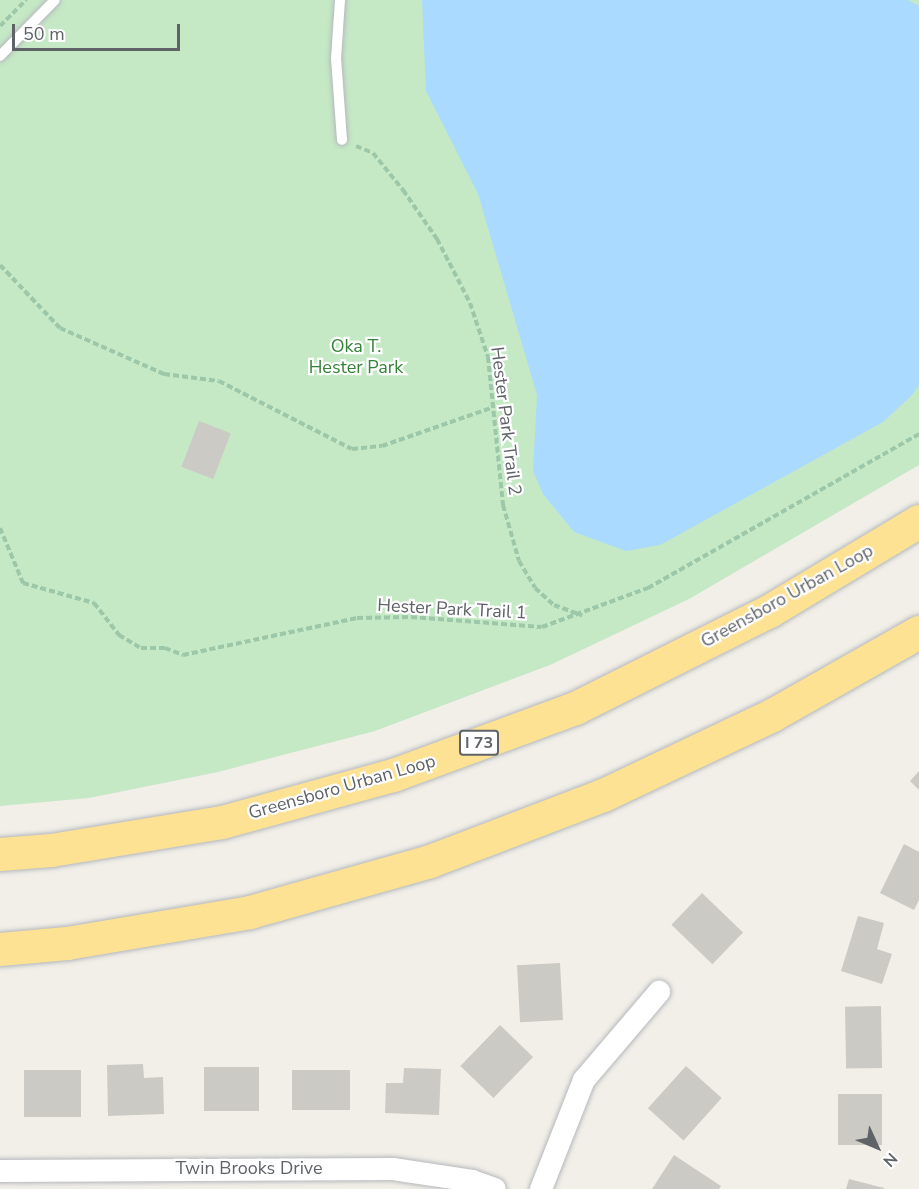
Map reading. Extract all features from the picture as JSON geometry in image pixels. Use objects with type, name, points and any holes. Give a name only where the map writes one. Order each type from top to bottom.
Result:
[{"type":"highway","name":"Greensboro Urban Loop","points":[[0,854],[51,850],[222,822],[393,776],[575,708],[769,611],[919,521]]},
{"type":"highway","points":[[0,949],[67,943],[250,912],[430,861],[603,795],[772,715],[919,632]]},
{"type":"street","points":[[541,1189],[584,1080],[659,992]]},
{"type":"street","name":"Twin Brooks Drive","points":[[0,1171],[472,1181],[495,1189]]},
{"type":"lane","points":[[0,56],[55,0]]},
{"type":"lane","points":[[340,0],[336,58],[342,140]]},
{"type":"path","points":[[0,26],[26,0]]},
{"type":"path","name":"Hester Park Trail 2","points":[[342,140],[373,153],[437,239],[470,303],[488,357],[491,408],[503,505],[519,561],[535,588],[554,605],[582,615]]},
{"type":"path","points":[[0,265],[60,328],[164,374],[219,381],[352,449],[382,446],[491,408]]},
{"type":"path","name":"Hester Park Trail 1","points":[[0,528],[23,583],[94,603],[119,635],[134,644],[183,655],[357,618],[411,616],[542,627],[582,615],[648,588],[919,434]]},
{"type":"green space","name":"Oka T. Hester Park","points":[[0,0],[919,0],[919,465],[689,599],[550,665],[375,731],[218,772],[89,798],[0,806]]},
{"type":"water","points":[[422,0],[908,0],[919,6],[919,385],[912,395],[883,422],[660,545],[626,551],[574,532],[543,494],[533,471],[537,395],[478,194],[426,91]]},
{"type":"building","points":[[199,421],[231,433],[213,479],[181,467]]},
{"type":"building","points":[[919,771],[919,790],[910,781]]},
{"type":"building","points":[[904,844],[919,852],[919,900],[914,910],[880,893]]},
{"type":"building","points":[[702,893],[743,933],[712,964],[671,925]]},
{"type":"building","points":[[858,916],[884,923],[877,949],[892,954],[882,984],[841,971]]},
{"type":"building","points":[[560,963],[563,1020],[520,1022],[517,965]]},
{"type":"building","points":[[881,1006],[882,1068],[846,1069],[845,1007]]},
{"type":"building","points":[[500,1025],[533,1057],[493,1098],[460,1066]]},
{"type":"building","points":[[143,1064],[144,1078],[163,1077],[164,1114],[108,1116],[107,1065]]},
{"type":"building","points":[[686,1066],[722,1098],[684,1140],[648,1108]]},
{"type":"building","points":[[204,1067],[259,1067],[259,1111],[204,1111]]},
{"type":"building","points":[[404,1068],[441,1069],[439,1115],[385,1113],[386,1083],[403,1083]]},
{"type":"building","points":[[24,1070],[81,1070],[81,1117],[24,1117]]},
{"type":"building","points":[[292,1070],[350,1070],[350,1110],[292,1110]]},
{"type":"building","points":[[838,1094],[882,1094],[882,1145],[838,1145]]},
{"type":"building","points":[[674,1155],[721,1186],[719,1189],[652,1189]]},
{"type":"building","points":[[849,1179],[884,1188],[884,1189],[846,1189]]}]
